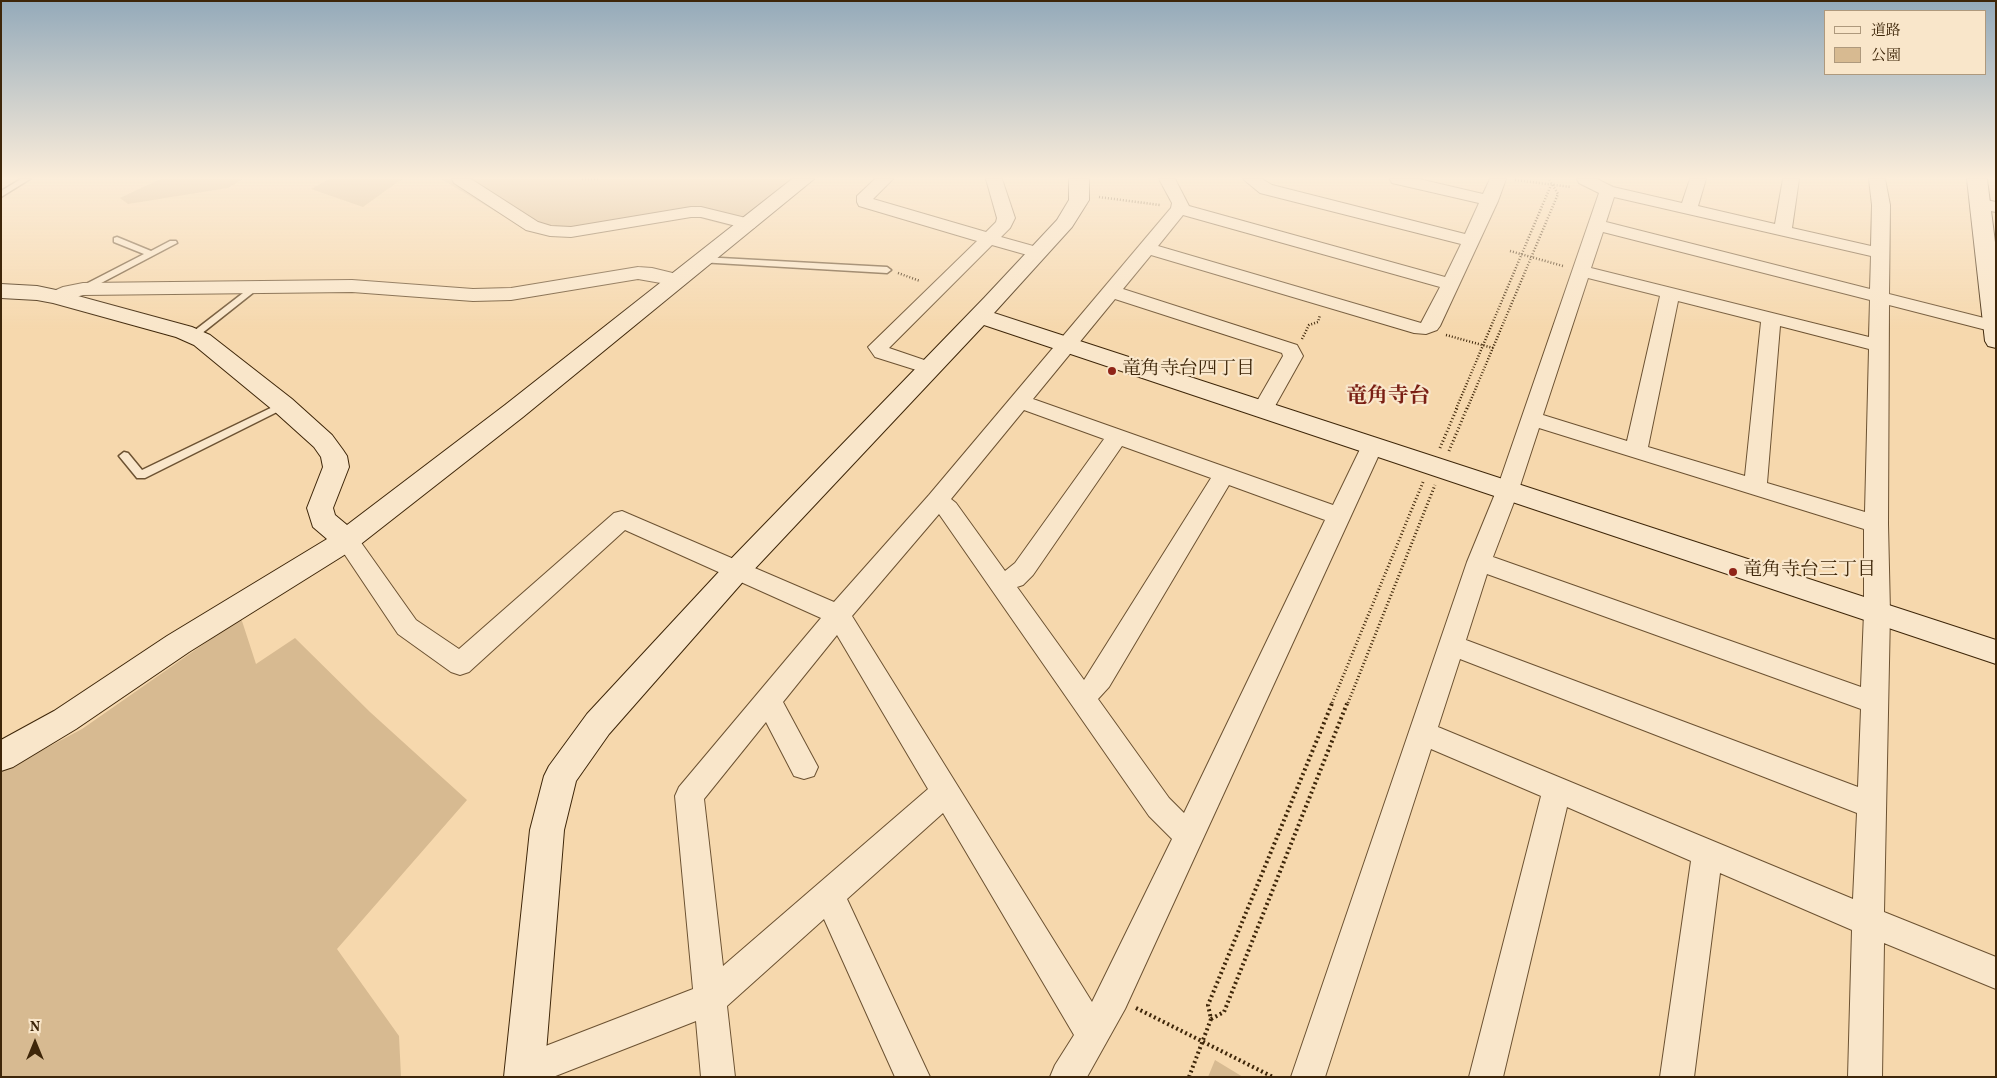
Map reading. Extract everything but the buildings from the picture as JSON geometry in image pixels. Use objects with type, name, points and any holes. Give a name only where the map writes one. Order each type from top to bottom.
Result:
[{"type":"street","points":[[544,229],[571,232],[587,229]]},
{"type":"street","points":[[1,757],[65,720],[178,644],[348,540],[514,411],[741,229]]},
{"type":"street","points":[[958,229],[1038,253]]},
{"type":"street","points":[[929,368],[882,353],[878,347],[997,229]]},
{"type":"street","points":[[946,792],[710,999],[524,1074],[547,830],[561,776],[598,724],[738,569],[980,316],[1059,229]]},
{"type":"street","points":[[718,1077],[689,796],[838,615],[937,501],[1163,229]]},
{"type":"street","points":[[1253,229],[1450,284]]},
{"type":"street","points":[[1425,229],[1471,241]]},
{"type":"street","points":[[1147,248],[1421,329],[1430,326],[1477,229]]},
{"type":"street","points":[[1308,1077],[1479,562],[1508,489],[1532,420],[1595,229]]},
{"type":"street","points":[[1613,229],[1881,298],[1995,334],[1989,229]]},
{"type":"street","points":[[1776,229],[1880,253]]},
{"type":"street","points":[[1865,1077],[1877,613],[1876,524],[1878,345],[1881,298],[1880,229]]},
{"type":"street","points":[[1581,271],[1878,345]]},
{"type":"street","points":[[56,297],[70,291],[83,289],[256,286],[352,286],[473,295],[511,294],[638,273],[678,280]]},
{"type":"street","points":[[1,291],[37,293],[56,297],[193,336],[221,353],[323,441],[334,456],[336,467],[320,508],[323,520],[348,540],[407,628],[460,664],[622,519],[838,615],[1093,1035]]},
{"type":"street","points":[[1111,291],[1290,349],[1293,356],[1263,410]]},
{"type":"street","points":[[1636,451],[1670,294]]},
{"type":"street","points":[[980,316],[1508,489],[1996,652]]},
{"type":"street","points":[[1755,487],[1772,319]]},
{"type":"street","points":[[1019,401],[1339,516]]},
{"type":"street","points":[[1532,420],[1876,524]]},
{"type":"street","points":[[1000,583],[1014,578],[1024,569],[1117,437]]},
{"type":"street","points":[[1067,1077],[1093,1035],[1113,997],[1372,446]]},
{"type":"street","points":[[1080,696],[1094,687],[1100,679],[1224,475]]},
{"type":"street","points":[[937,501],[948,509],[1159,807],[1177,826],[1189,834]]},
{"type":"street","points":[[1479,562],[1874,703]]},
{"type":"street","points":[[1452,645],[1871,805]]},
{"type":"street","points":[[768,700],[804,767]]},
{"type":"street","points":[[1423,733],[1996,973]]},
{"type":"street","points":[[1486,1077],[1557,790]]},
{"type":"street","points":[[1677,1077],[1707,853]]},
{"type":"street","points":[[829,895],[913,1077]]},
{"type":"lane","points":[[117,240],[151,254]]},
{"type":"lane","points":[[83,289],[173,243]]},
{"type":"lane","points":[[702,260],[890,271]]},
{"type":"lane","points":[[193,336],[256,286]]},
{"type":"lane","points":[[124,456],[141,475],[283,405]]},
{"type":"path","points":[[1438,454],[1532,229]]},
{"type":"path","points":[[1447,456],[1543,229]]},
{"type":"path","points":[[1510,251],[1521,256],[1581,271]]},
{"type":"path","points":[[890,271],[923,282]]},
{"type":"path","points":[[1290,349],[1300,344],[1309,326],[1318,322],[1326,301]]},
{"type":"path","points":[[1426,328],[1493,348]]},
{"type":"path","points":[[1189,1077],[1192,1074],[1211,1019],[1208,1005],[1426,474]]},
{"type":"path","points":[[1211,1019],[1224,1012],[1438,478]]},
{"type":"path","points":[[1113,997],[1272,1077]]},
{"type":"green space","points":[[529,229],[613,229],[569,236],[541,234]]},
{"type":"green space","points":[[241,618],[256,664],[295,638],[370,712],[467,800],[337,949],[399,1036],[401,1077],[1,1077],[1,772],[82,729]]},
{"type":"green space","points":[[1215,1060],[1243,1077],[1208,1077]]},
{"type":"place","name":"竜角寺台四丁目","points":[[1112,371]]},
{"type":"place","name":"竜角寺台三丁目","points":[[1733,572]]},
{"type":"district","name":"竜角寺台","points":[[1388,398]]}]
